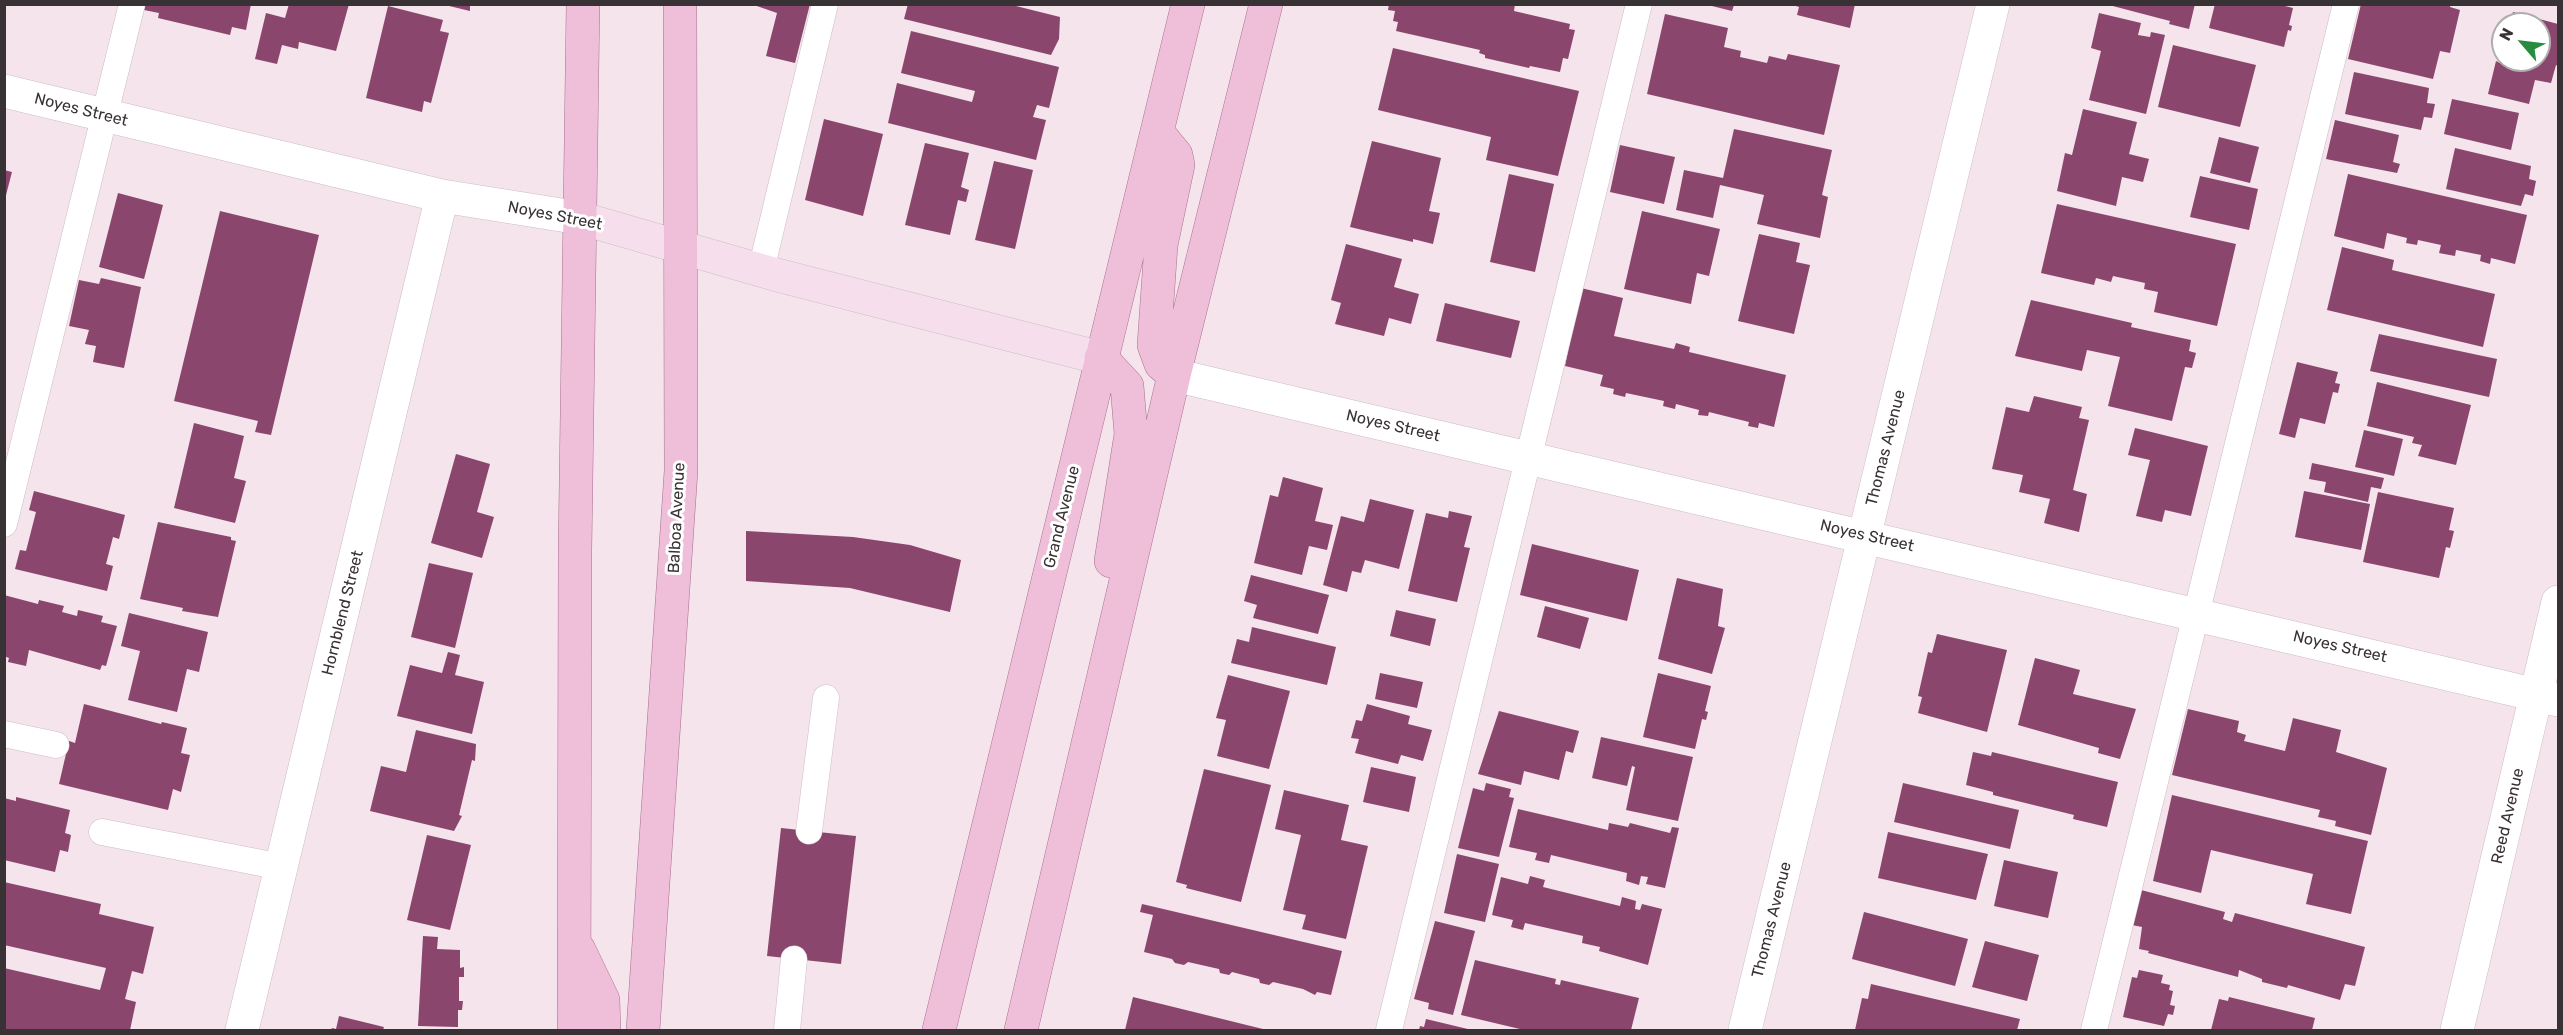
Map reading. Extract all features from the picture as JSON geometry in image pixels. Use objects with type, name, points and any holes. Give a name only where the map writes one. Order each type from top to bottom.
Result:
[{"type":"main road","points":[[574,1030],[575,550],[583,4]]},
{"type":"main road","name":"Balboa Avenue","points":[[644,1030],[681,471],[680,4]]},
{"type":"main road","name":"Grand Avenue","points":[[939,1030],[1188,4]]},
{"type":"main road","points":[[1021,1030],[1174,375],[1266,4]]},
{"type":"main road","points":[[1158,133],[1176,155],[1178,165],[1161,245],[1154,345],[1161,364],[1174,375]]},
{"type":"main road","points":[[1101,358],[1127,386],[1131,434],[1110,563],[1121,603]]},
{"type":"main road","points":[[575,940],[603,1000],[604,1030]]},
{"type":"street","name":"Thomas Avenue","points":[[1745,1030],[1992,4]]},
{"type":"street","name":"Noyes Street","points":[[4,91],[442,196],[580,218],[761,270],[1101,358]]},
{"type":"street","name":"Hornblend Street","points":[[242,1030],[442,196]]},
{"type":"street","name":"Noyes Street","points":[[1174,375],[1865,535],[2548,697]]},
{"type":"street","name":"Reed Avenue","points":[[2457,1030],[2548,697],[2559,602]]},
{"type":"lane","points":[[4,524],[132,4]]},
{"type":"lane","points":[[761,270],[825,4]]},
{"type":"lane","points":[[1389,1030],[1639,4]]},
{"type":"lane","points":[[2094,1030],[2346,4]]},
{"type":"lane","points":[[809,831],[826,698]]},
{"type":"lane","points":[[4,734],[56,745]]},
{"type":"lane","points":[[102,832],[282,867]]},
{"type":"lane","points":[[787,1030],[794,958]]},
{"type":"building","points":[[145,4],[251,4],[246,30],[232,27],[230,35],[158,18],[159,13],[144,10]]},
{"type":"building","points":[[289,4],[349,4],[336,51],[299,42],[298,49],[282,45],[277,64],[255,59],[266,13],[285,18]]},
{"type":"building","points":[[470,4],[470,11],[445,5]]},
{"type":"building","points":[[751,4],[810,4],[795,63],[766,56],[777,13]]},
{"type":"building","points":[[908,4],[1008,4],[1060,17],[1059,39],[1051,55],[904,19]]},
{"type":"building","points":[[1389,4],[1515,4],[1514,11],[1570,24],[1569,29],[1575,30],[1568,59],[1563,58],[1560,72],[1530,66],[1529,68],[1485,58],[1485,55],[1479,53],[1480,50],[1396,31],[1398,22],[1393,21],[1395,11],[1388,10]]},
{"type":"building","points":[[1790,4],[1855,4],[1850,28],[1797,15],[1799,7]]},
{"type":"building","points":[[2105,4],[2195,4],[2189,29],[2169,24],[2170,21]]},
{"type":"building","points":[[2215,4],[2277,4],[2293,8],[2289,25],[2292,26],[2291,31],[2288,30],[2284,47],[2209,28]]},
{"type":"building","points":[[2361,4],[2451,4],[2450,7],[2460,10],[2450,53],[2440,51],[2433,79],[2348,59]]},
{"type":"building","points":[[1708,5],[1734,5],[1732,11]]},
{"type":"building","points":[[388,6],[443,20],[440,31],[449,33],[431,103],[424,101],[422,112],[366,98]]},
{"type":"building","points":[[2099,13],[2141,23],[2138,35],[2150,37],[2151,32],[2165,35],[2146,114],[2089,100],[2101,51],[2091,48]]},
{"type":"building","points":[[1665,14],[1728,28],[1724,47],[1741,51],[1740,57],[1767,63],[1769,56],[1786,60],[1788,54],[1840,65],[1824,135],[1647,94]]},
{"type":"building","points":[[2551,22],[2558,24],[2558,66],[2556,65],[2551,83],[2535,80],[2529,104],[2488,94],[2493,72],[2551,72]]},
{"type":"building","points":[[911,31],[1059,67],[1049,108],[1037,105],[1033,117],[1046,120],[1036,160],[888,123],[897,83],[972,102],[975,91],[901,73]]},
{"type":"building","points":[[2173,45],[2256,65],[2240,127],[2158,107]]},
{"type":"building","points":[[1393,48],[1579,91],[1558,176],[1486,160],[1491,137],[1378,110]]},
{"type":"building","points":[[2354,72],[2429,88],[2427,103],[2435,104],[2432,118],[2424,117],[2421,130],[2345,114]]},
{"type":"building","points":[[2452,99],[2519,113],[2511,150],[2444,134]]},
{"type":"building","points":[[2083,109],[2137,122],[2129,154],[2149,159],[2143,182],[2122,177],[2116,206],[2057,191],[2065,153],[2072,155]]},
{"type":"building","points":[[824,119],[883,134],[863,216],[805,200]]},
{"type":"building","points":[[2335,120],[2399,135],[2393,162],[2400,164],[2397,173],[2326,159]]},
{"type":"building","points":[[1734,129],[1832,150],[1822,195],[1828,197],[1820,238],[1757,224],[1764,195],[1720,185],[1713,218],[1676,210],[1684,170],[1723,178]]},
{"type":"building","points":[[2219,137],[2259,147],[2250,183],[2210,173]]},
{"type":"building","points":[[1372,141],[1441,158],[1429,211],[1440,213],[1433,244],[1413,239],[1413,242],[1350,227]]},
{"type":"building","points":[[925,143],[969,153],[961,187],[969,190],[966,202],[958,200],[950,235],[905,225]]},
{"type":"building","points":[[1620,145],[1675,157],[1664,204],[1610,192]]},
{"type":"building","points":[[2455,148],[2531,166],[2529,179],[2536,181],[2533,196],[2525,194],[2521,206],[2446,189]]},
{"type":"building","points":[[994,161],[1033,170],[1015,249],[975,240]]},
{"type":"building","points":[[4,170],[12,172],[5,199],[4,198]]},
{"type":"building","points":[[1509,174],[1554,184],[1535,272],[1490,262]]},
{"type":"building","points":[[2348,174],[2527,215],[2515,264],[2491,258],[2490,264],[2480,261],[2481,255],[2456,250],[2455,256],[2439,253],[2441,245],[2418,240],[2417,245],[2406,243],[2407,238],[2387,233],[2384,249],[2334,236]]},
{"type":"building","points":[[2200,176],[2258,189],[2249,230],[2190,217]]},
{"type":"building","points":[[118,193],[163,205],[144,279],[99,267]]},
{"type":"building","points":[[2057,204],[2236,244],[2217,326],[2154,312],[2158,292],[2144,289],[2145,283],[2113,276],[2111,282],[2096,278],[2094,285],[2041,273]]},
{"type":"building","points":[[220,211],[319,235],[271,435],[255,432],[258,421],[174,401]]},
{"type":"building","points":[[1642,211],[1720,229],[1709,276],[1697,273],[1691,304],[1624,289]]},
{"type":"building","points":[[1759,234],[1800,243],[1796,262],[1810,265],[1794,334],[1738,321]]},
{"type":"building","points":[[1346,244],[1402,259],[1394,287],[1419,294],[1411,324],[1389,318],[1384,336],[1335,324],[1341,303],[1331,300]]},
{"type":"building","points":[[2342,247],[2394,260],[2392,270],[2495,294],[2483,347],[2327,310]]},
{"type":"building","points":[[101,278],[141,287],[124,368],[93,362],[96,346],[85,344],[89,330],[69,326],[79,280],[99,284]]},
{"type":"building","points":[[1581,288],[1623,298],[1614,336],[1674,349],[1676,343],[1690,347],[1689,352],[1786,375],[1774,427],[1759,423],[1758,428],[1748,426],[1749,422],[1709,412],[1708,416],[1698,415],[1699,410],[1676,404],[1675,409],[1663,406],[1664,401],[1626,393],[1625,397],[1613,394],[1614,389],[1600,386],[1603,375],[1565,366]]},
{"type":"building","points":[[2031,300],[2132,323],[2131,327],[2191,340],[2189,351],[2196,353],[2192,368],[2185,367],[2172,421],[2108,406],[2120,357],[2087,350],[2082,371],[2015,356]]},
{"type":"building","points":[[1445,303],[1520,321],[1511,358],[1436,341]]},
{"type":"building","points":[[2379,334],[2497,359],[2489,397],[2370,371]]},
{"type":"building","points":[[2297,362],[2338,372],[2335,383],[2340,384],[2338,393],[2333,392],[2325,424],[2300,418],[2295,438],[2279,434]]},
{"type":"building","points":[[2377,382],[2471,405],[2456,465],[2418,456],[2422,445],[2412,443],[2414,437],[2367,426]]},
{"type":"building","points":[[2034,396],[2082,407],[2079,418],[2089,420],[2073,490],[2087,494],[2079,532],[2044,523],[2050,499],[2019,492],[2023,475],[1992,469],[2006,407],[2029,412]]},
{"type":"building","points":[[194,423],[244,436],[234,478],[246,481],[235,523],[174,508]]},
{"type":"building","points":[[2135,428],[2208,446],[2191,516],[2165,510],[2162,522],[2136,516],[2150,460],[2128,455]]},
{"type":"building","points":[[2364,430],[2403,439],[2394,476],[2355,467]]},
{"type":"building","points":[[456,454],[490,464],[477,512],[494,517],[482,558],[431,543]]},
{"type":"building","points":[[2312,463],[2384,478],[2381,489],[2371,487],[2368,502],[2324,492],[2326,482],[2309,479]]},
{"type":"building","points":[[1283,477],[1323,488],[1315,521],[1333,525],[1327,550],[1309,546],[1302,575],[1254,563],[1270,495],[1278,497]]},
{"type":"building","points":[[34,491],[125,515],[119,539],[113,537],[106,564],[113,566],[107,591],[15,569],[20,550],[26,551],[36,512],[29,510]]},
{"type":"building","points":[[2304,491],[2370,504],[2361,550],[2295,537]]},
{"type":"building","points":[[2378,492],[2454,508],[2449,530],[2454,531],[2450,548],[2446,547],[2439,578],[2363,562]]},
{"type":"building","points":[[1370,499],[1414,510],[1399,569],[1365,560],[1361,573],[1352,571],[1347,592],[1323,585],[1341,516],[1364,522]]},
{"type":"building","points":[[1449,511],[1472,516],[1464,547],[1470,548],[1457,602],[1408,591],[1426,513],[1448,518]]},
{"type":"building","points":[[158,522],[231,537],[231,540],[236,541],[218,617],[182,611],[183,608],[140,599]]},
{"type":"building","points":[[746,531],[853,537],[910,545],[961,560],[950,612],[850,588],[746,581]]},
{"type":"building","points":[[1532,544],[1639,570],[1627,621],[1520,595]]},
{"type":"building","points":[[429,563],[473,573],[455,648],[411,637]]},
{"type":"building","points":[[1251,575],[1329,595],[1318,634],[1253,618],[1257,605],[1244,601]]},
{"type":"building","points":[[1677,578],[1723,589],[1718,626],[1725,628],[1712,674],[1658,659]]},
{"type":"building","points":[[4,595],[38,604],[39,600],[64,606],[62,612],[77,616],[78,610],[103,616],[101,622],[117,626],[106,666],[102,665],[100,670],[29,650],[26,666],[8,662],[9,658],[4,656]]},
{"type":"building","points":[[1545,606],[1589,618],[1580,649],[1537,637]]},
{"type":"building","points":[[1396,610],[1436,619],[1430,646],[1390,636]]},
{"type":"building","points":[[129,613],[208,632],[199,672],[187,669],[177,712],[128,700],[140,651],[121,646]]},
{"type":"building","points":[[1252,627],[1336,647],[1327,685],[1231,663],[1237,639],[1249,642]]},
{"type":"building","points":[[1937,634],[2007,650],[1987,732],[1918,713],[1922,697],[1918,696],[1928,652],[1932,653]]},
{"type":"building","points":[[448,652],[460,655],[455,675],[484,682],[472,734],[397,716],[410,665],[442,673]]},
{"type":"building","points":[[2035,658],[2080,670],[2073,694],[2136,709],[2120,759],[2098,753],[2099,748],[2018,725]]},
{"type":"building","points":[[1380,673],[1423,682],[1417,708],[1375,699]]},
{"type":"building","points":[[1658,673],[1711,686],[1705,711],[1708,712],[1706,720],[1702,719],[1695,749],[1643,737]]},
{"type":"building","points":[[1228,675],[1290,691],[1269,769],[1217,756],[1226,720],[1216,718]]},
{"type":"building","points":[[84,704],[161,724],[162,722],[187,728],[181,753],[190,755],[181,792],[173,789],[168,810],[59,784],[69,741],[75,743]]},
{"type":"building","points":[[1367,704],[1410,716],[1408,724],[1432,730],[1423,761],[1401,755],[1398,764],[1355,753],[1359,739],[1351,738],[1356,720],[1362,721]]},
{"type":"building","points":[[2188,709],[2239,721],[2237,732],[2246,735],[2244,741],[2285,751],[2293,718],[2341,730],[2336,752],[2387,768],[2371,835],[2335,826],[2336,821],[2318,817],[2320,810],[2172,775]]},
{"type":"building","points":[[1499,711],[1579,731],[1573,753],[1566,751],[1559,780],[1524,771],[1521,785],[1478,774]]},
{"type":"building","points":[[416,730],[476,744],[475,761],[472,760],[459,815],[462,816],[454,831],[370,811],[381,766],[406,772]]},
{"type":"building","points":[[1601,737],[1693,757],[1678,821],[1626,810],[1635,767],[1632,766],[1627,786],[1592,778]]},
{"type":"building","points":[[1973,752],[1991,756],[1992,752],[2118,782],[2107,827],[2073,819],[2074,815],[1993,795],[1993,792],[1966,785]]},
{"type":"building","points":[[1371,767],[1416,777],[1409,812],[1363,802]]},
{"type":"building","points":[[1204,769],[1271,785],[1241,902],[1186,888],[1187,885],[1176,882]]},
{"type":"building","points":[[1486,783],[1511,789],[1509,797],[1514,798],[1499,857],[1458,848],[1473,788],[1484,791]]},
{"type":"building","points":[[1903,783],[2019,810],[2010,849],[1894,822]]},
{"type":"building","points":[[1284,790],[1349,805],[1341,840],[1368,846],[1346,939],[1302,929],[1306,915],[1283,910],[1301,835],[1275,829]]},
{"type":"building","points":[[2172,795],[2368,841],[2351,914],[2306,904],[2313,874],[2211,850],[2201,893],[2153,881]]},
{"type":"building","points":[[16,797],[70,810],[65,833],[71,835],[68,852],[60,850],[55,872],[4,860],[4,798],[16,801]]},
{"type":"building","points":[[1518,809],[1608,830],[1609,823],[1628,827],[1630,823],[1670,833],[1672,827],[1679,828],[1665,888],[1646,884],[1648,877],[1641,876],[1639,885],[1626,881],[1627,873],[1551,855],[1549,863],[1535,860],[1537,853],[1509,847]]},
{"type":"building","points":[[781,828],[856,836],[841,964],[767,956]]},
{"type":"building","points":[[1888,832],[1988,854],[1976,900],[1878,878]]},
{"type":"building","points":[[427,835],[471,845],[450,930],[407,920]]},
{"type":"building","points":[[1457,854],[1499,864],[1485,922],[1444,913]]},
{"type":"building","points":[[2004,860],[2058,872],[2048,918],[1994,906]]},
{"type":"building","points":[[1530,876],[1545,880],[1543,887],[1620,906],[1622,897],[1636,901],[1635,909],[1640,910],[1642,904],[1662,909],[1648,965],[1599,951],[1600,947],[1582,943],[1583,936],[1525,923],[1523,930],[1511,927],[1513,920],[1492,915],[1501,877],[1528,884]]},
{"type":"building","points":[[4,882],[101,904],[99,914],[154,927],[143,974],[132,971],[125,999],[136,1002],[130,1030],[4,1029],[4,968],[100,990],[106,968],[4,945]]},
{"type":"building","points":[[2141,890],[2225,912],[2223,919],[2232,922],[2235,913],[2365,947],[2355,986],[2345,984],[2340,1000],[2288,985],[2287,988],[2262,982],[2262,979],[2239,970],[2238,977],[2139,949],[2142,927],[2132,925]]},
{"type":"building","points":[[1142,904],[1342,951],[1331,995],[1317,992],[1315,995],[1303,989],[1273,982],[1269,985],[1260,983],[1259,979],[1232,972],[1229,975],[1220,973],[1219,969],[1188,962],[1184,965],[1175,963],[1172,959],[1144,952],[1153,915],[1140,912]]},
{"type":"building","points":[[1864,912],[1968,939],[1955,986],[1852,959]]},
{"type":"building","points":[[1435,921],[1475,931],[1453,1015],[1428,1009],[1429,1003],[1414,999]]},
{"type":"building","points":[[423,936],[438,937],[437,949],[460,950],[460,968],[464,967],[464,977],[459,977],[459,1001],[463,1001],[462,1010],[458,1010],[458,1027],[418,1026]]},
{"type":"building","points":[[1985,941],[2039,955],[2027,1001],[1972,987]]},
{"type":"building","points":[[1475,960],[1556,979],[1555,984],[1560,985],[1561,980],[1639,998],[1631,1030],[1524,1030],[1461,1015]]},
{"type":"building","points":[[2139,970],[2163,975],[2161,983],[2170,985],[2169,990],[2173,991],[2170,1005],[2175,1006],[2173,1015],[2168,1014],[2164,1026],[2123,1017],[2132,977],[2137,978]]},
{"type":"building","points":[[1871,984],[2020,1019],[2017,1030],[1855,1030],[1862,998],[1868,999]]},
{"type":"building","points":[[1133,997],[1267,1030],[1125,1030]]},
{"type":"building","points":[[2229,997],[2315,1018],[2312,1030],[2211,1030],[2219,999],[2228,1001]]},
{"type":"building","points":[[339,1016],[384,1027],[383,1030],[331,1030],[336,1029]]},
{"type":"building","points":[[1426,1019],[1472,1030],[1419,1030],[1420,1026],[1424,1027]]}]
